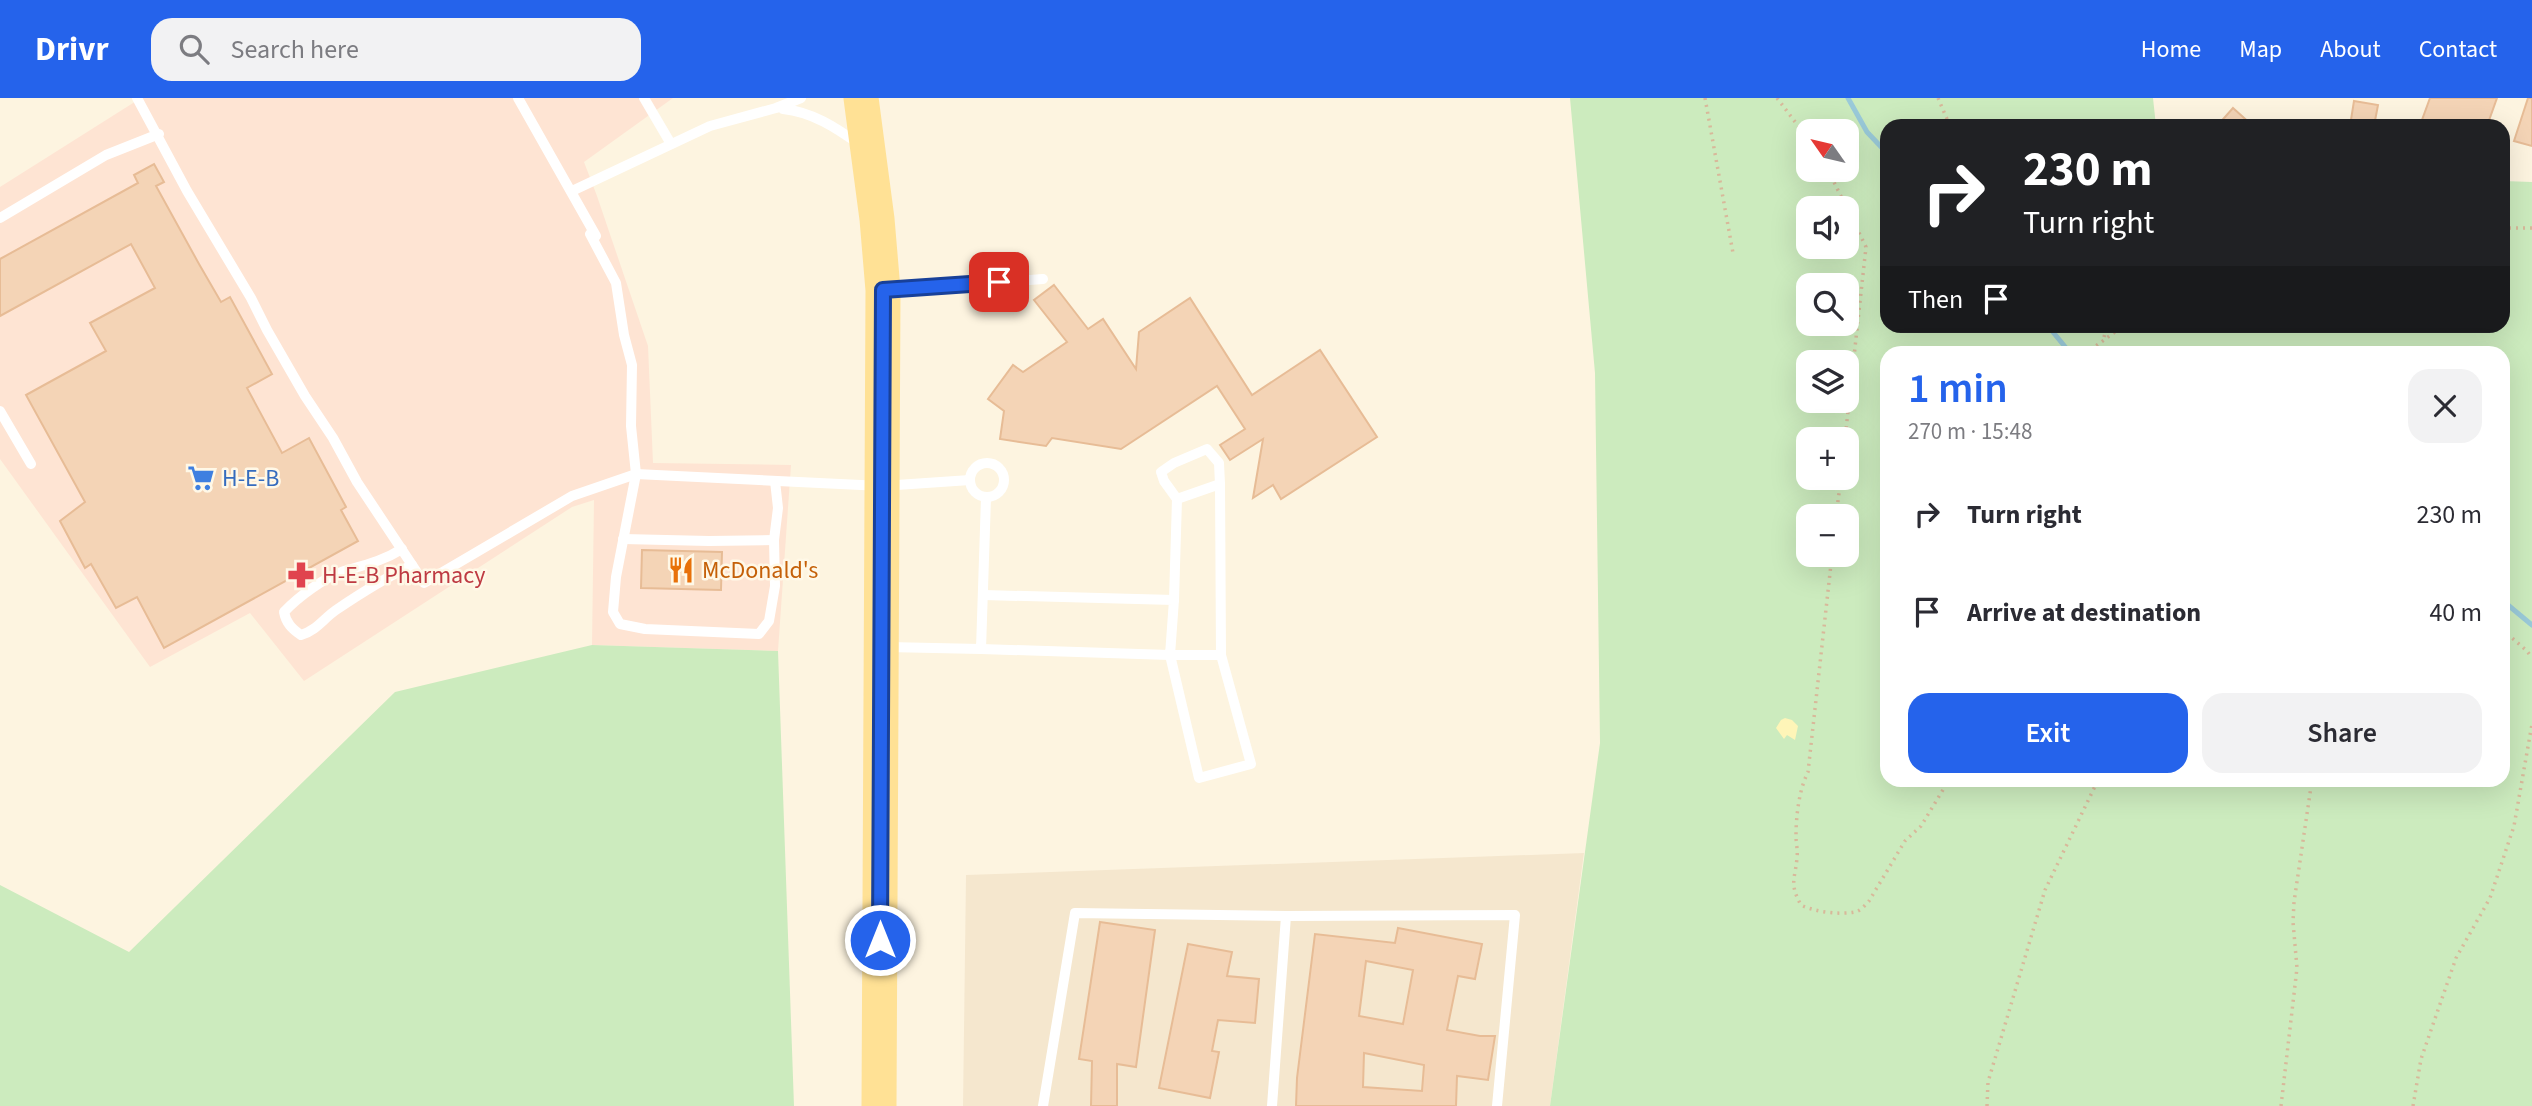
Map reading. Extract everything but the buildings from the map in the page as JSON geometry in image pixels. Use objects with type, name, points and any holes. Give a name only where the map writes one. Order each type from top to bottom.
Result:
[{"type":"main road","points":[[861,98],[883,290],[878,1106]]},
{"type":"lane","points":[[137,98],[159,134],[187,191],[305,396],[333,438],[357,482],[424,583],[572,496],[636,474],[882,486],[970,480]]},
{"type":"lane","points":[[519,98],[596,236],[590,234],[616,283],[624,335],[632,365],[631,426],[636,474],[616,577],[613,612],[620,624],[645,629],[760,634],[769,621],[775,586],[774,540],[778,508],[775,481]]},
{"type":"lane","points":[[644,98],[671,144]]},
{"type":"lane","points":[[572,191],[709,126],[776,108],[801,98]]},
{"type":"lane","points":[[776,108],[798,110],[827,122],[859,144],[870,160]]},
{"type":"lane","points":[[0,218],[106,155],[159,134]]},
{"type":"lane","points":[[883,290],[1042,279]]},
{"type":"lane","points":[[0,411],[31,464]]},
{"type":"lane","points":[[1207,449],[1219,463],[1220,484],[1221,656],[1251,764],[1199,778],[1170,655],[1177,499],[1161,472],[1174,463],[1207,449]]},
{"type":"lane","points":[[988,463],[1000,468],[1005,481],[999,494],[986,498],[974,493],[970,480],[975,467],[988,463]]},
{"type":"lane","points":[[1177,499],[1220,484]]},
{"type":"lane","points":[[981,649],[986,498]]},
{"type":"lane","points":[[623,539],[774,540]]},
{"type":"lane","points":[[402,549],[359,569],[342,571],[304,594],[284,612],[285,620],[301,635],[314,631],[331,614],[374,584],[412,565]]},
{"type":"lane","points":[[983,595],[1174,600]]},
{"type":"lane","points":[[882,647],[1221,656]]},
{"type":"lane","points":[[1043,1106],[1075,913],[1514,915],[1497,1106]]},
{"type":"lane","points":[[1272,1106],[1286,916]]},
{"type":"path","points":[[1705,98],[1733,253]]},
{"type":"path","points":[[1777,98],[1796,123]]},
{"type":"path","points":[[1938,98],[1947,119]]},
{"type":"path","points":[[1834,182],[1866,247],[1846,427]]},
{"type":"path","points":[[2510,228],[2532,228]]},
{"type":"path","points":[[2104,339],[2105,333]]},
{"type":"path","points":[[2095,346],[2113,333]]},
{"type":"path","points":[[1831,567],[1808,772],[1802,783],[1796,833],[1797,858],[1793,880],[1795,894],[1801,905],[1821,911],[1855,912],[1861,909],[1869,901],[1905,841],[1922,826],[1945,787]]},
{"type":"path","points":[[2510,636],[2532,658]]},
{"type":"path","points":[[2413,1106],[2421,1059],[2456,958],[2490,898],[2514,826],[2532,724]]},
{"type":"path","points":[[1987,1106],[1988,1082],[2045,890],[2095,787]]},
{"type":"path","points":[[2281,1106],[2297,968],[2294,902],[2311,787]]},
{"type":"shaded area","points":[[141,98],[673,98],[584,162],[648,346],[653,463],[791,465],[778,651],[592,645],[594,500],[572,507],[304,681],[250,613],[150,667],[0,459],[0,187]]},
{"type":"shaded area","points":[[1584,853],[1550,1106],[963,1106],[966,875]]},
{"type":"green space","points":[[1570,98],[2153,98],[2155,119],[1880,119],[1880,333],[2510,333],[2510,181],[2532,182],[2532,1106],[1550,1106],[1600,743],[1595,373]]},
{"type":"green space","points":[[592,645],[778,651],[794,1106],[0,1106],[0,885],[129,952],[395,692]]},
{"type":"sand","points":[[1785,718],[1798,726],[1795,740],[1787,735],[1784,739],[1776,728]]},
{"type":"waterway","points":[[1848,98],[1867,132],[1880,146]]},
{"type":"waterway","points":[[2054,333],[2064,346]]},
{"type":"waterway","points":[[2510,607],[2532,625]]},
{"type":"place","name":"H-E-B","points":[[201,478]]},
{"type":"place","name":"McDonald's","points":[[681,570]]},
{"type":"place","name":"H-E-B Pharmacy","points":[[301,575]]},
{"type":"route","points":[[880,940],[883,290],[999,282]]}]
